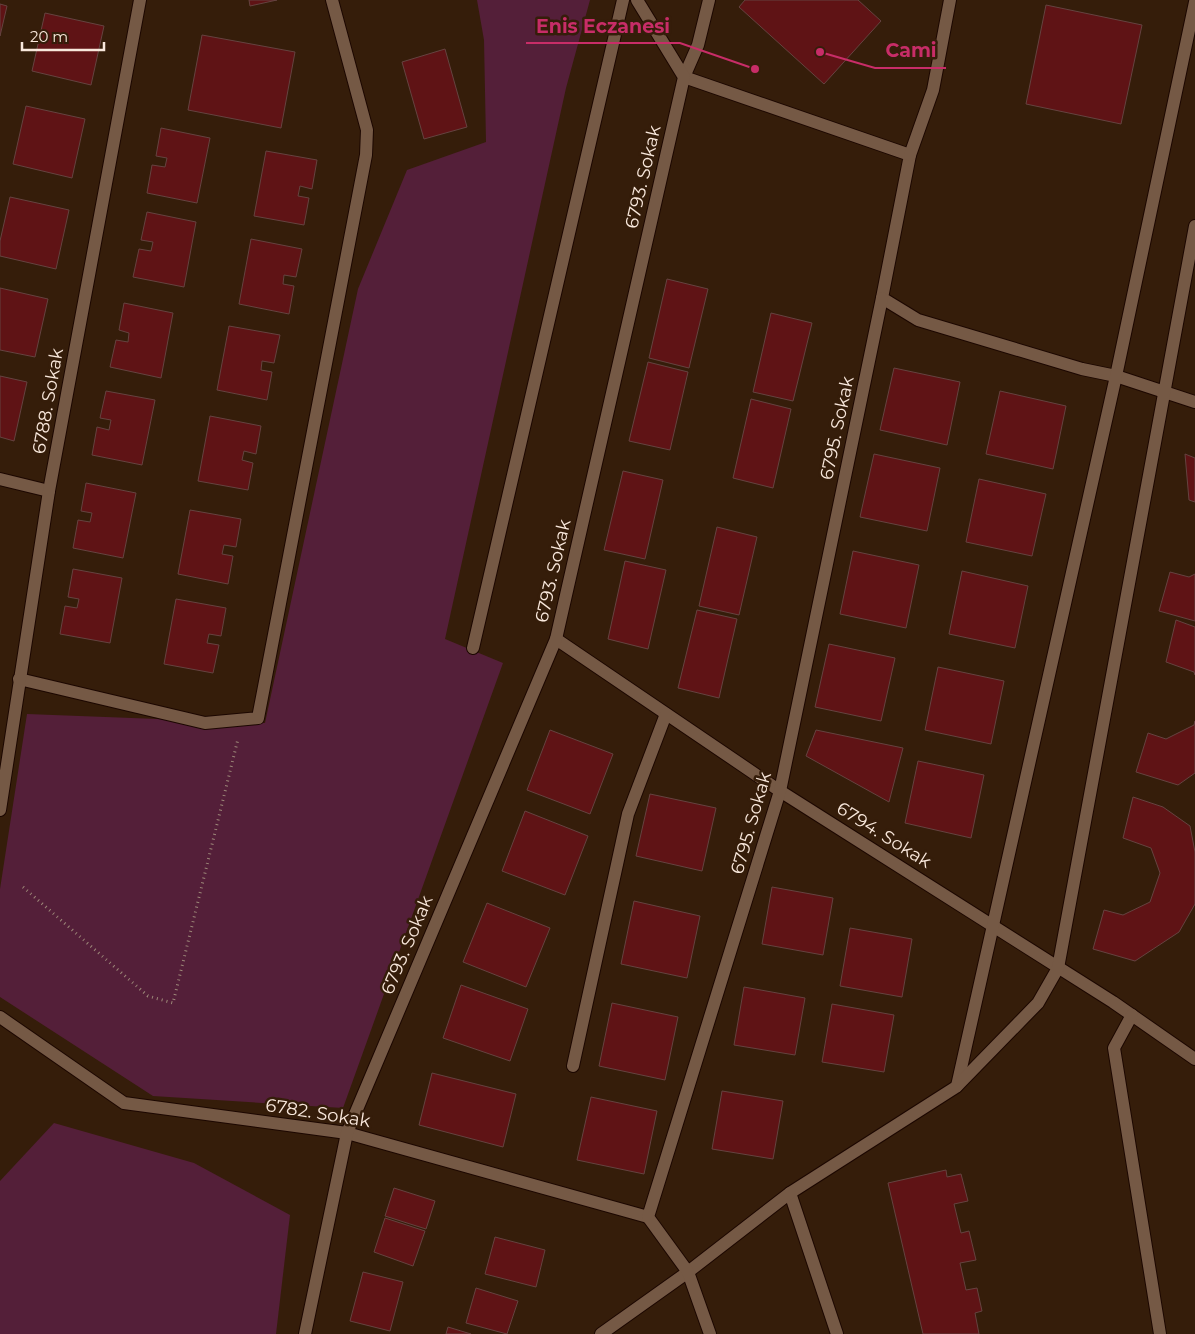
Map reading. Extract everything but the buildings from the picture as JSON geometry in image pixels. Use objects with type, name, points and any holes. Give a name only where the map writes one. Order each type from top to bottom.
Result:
[{"type":"street","name":"6788. Sokak","points":[[0,810],[49,491],[140,0]]},
{"type":"street","points":[[19,679],[205,723],[258,718],[366,156],[367,130],[332,0]]},
{"type":"street","points":[[473,648],[623,0]]},
{"type":"street","points":[[638,0],[684,77],[910,155]]},
{"type":"street","name":"6793. Sokak","points":[[305,1334],[347,1132],[556,639],[684,77],[698,44],[709,0]]},
{"type":"street","name":"6795. Sokak","points":[[648,1217],[780,791],[910,155],[933,90],[950,0]]},
{"type":"street","points":[[956,1087],[1116,376],[1195,2]]},
{"type":"street","points":[[601,1334],[614,1330],[790,1193],[956,1087],[1038,1003],[1058,968],[1195,226]]},
{"type":"street","points":[[882,298],[918,320],[1082,369],[1116,376],[1195,402]]},
{"type":"street","points":[[0,479],[49,491]]},
{"type":"street","name":"6794. Sokak","points":[[556,639],[780,791],[993,925],[1132,1015],[1195,1059]]},
{"type":"street","points":[[573,1066],[628,814],[666,714]]},
{"type":"street","points":[[1132,1015],[1114,1048],[1160,1334]]},
{"type":"street","name":"6782. Sokak","points":[[0,1017],[124,1103],[347,1132],[648,1217]]},
{"type":"street","points":[[790,1193],[837,1334]]},
{"type":"street","points":[[648,1217],[688,1272],[710,1334]]},
{"type":"path","points":[[23,887],[148,996],[173,1003],[243,719]]},
{"type":"shaded area","points":[[477,0],[590,0],[566,88],[445,639],[503,663],[343,1108],[153,1096],[0,997],[0,889],[27,714],[265,723],[358,289],[407,170],[486,142],[484,40]]},
{"type":"shaded area","points":[[54,1123],[194,1163],[290,1215],[276,1334],[0,1334],[0,1181]]},
{"type":"place","name":"Cami","points":[[820,52]]},
{"type":"place","name":"Enis Eczanesi","points":[[755,69]]}]
